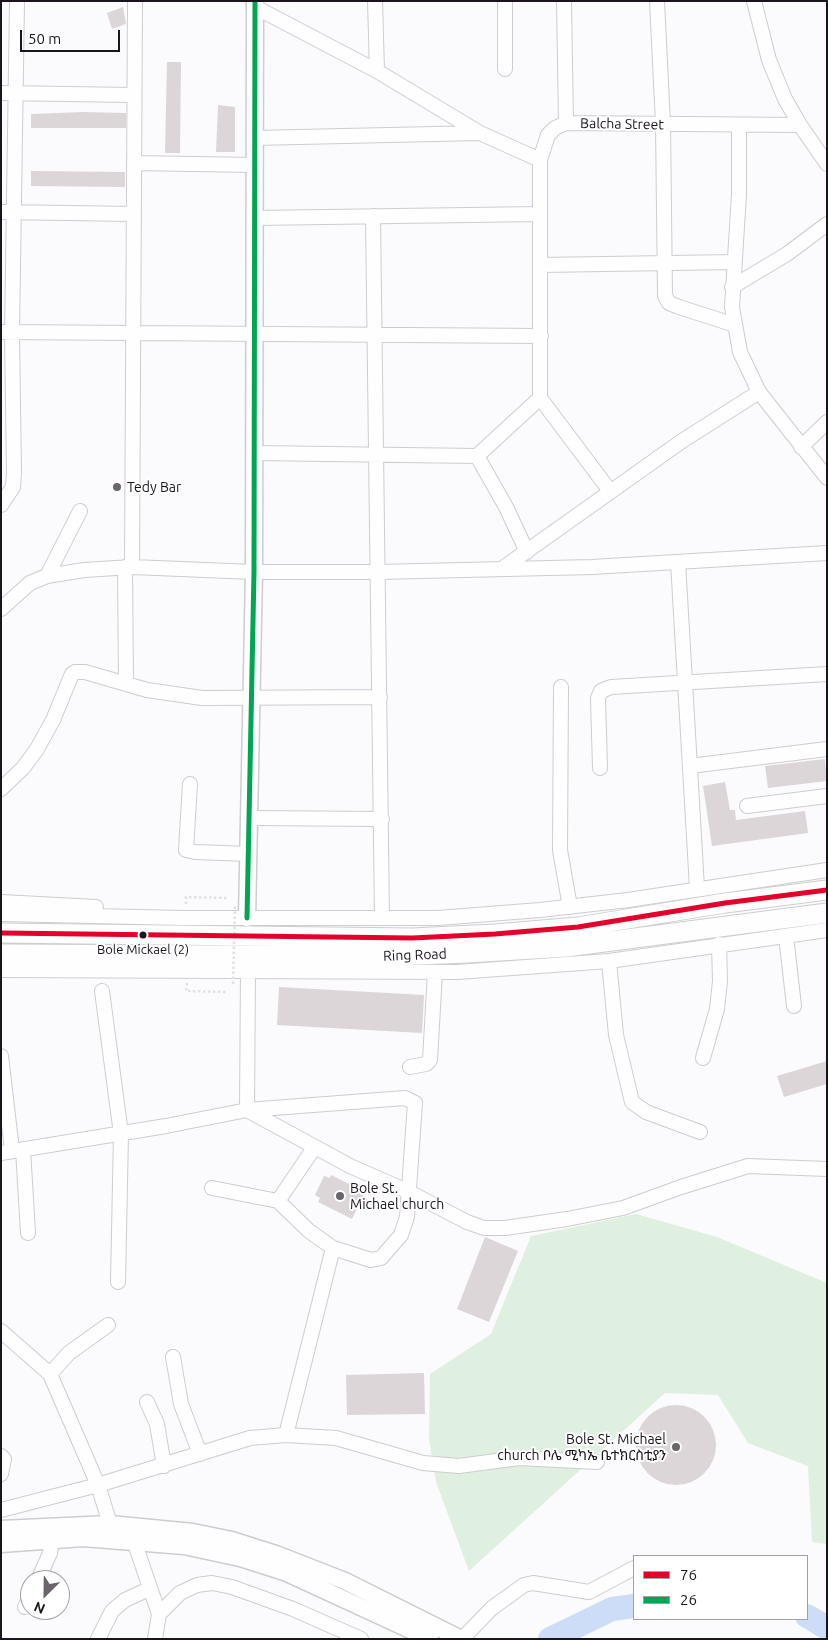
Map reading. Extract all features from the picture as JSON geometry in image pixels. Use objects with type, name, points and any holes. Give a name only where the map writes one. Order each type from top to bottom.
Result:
[{"type":"highway","name":"Ring Road","points":[[1,933],[84,935],[144,933],[412,938],[496,934],[578,928],[725,903],[827,890]]},
{"type":"highway","name":"Ring Road","points":[[1,954],[86,956],[393,956],[467,954],[584,945],[827,912]]},
{"type":"main road","points":[[247,918],[254,572],[255,4]]},
{"type":"main road","points":[[1,1529],[110,1524],[193,1532],[276,1554],[345,1581],[432,1634]]},
{"type":"main road","points":[[1,1544],[83,1538],[184,1546],[240,1558],[287,1573],[432,1634],[462,1639]]},
{"type":"street","points":[[1,505],[13,487],[7,333],[7,212],[16,93],[17,1]]},
{"type":"street","points":[[126,684],[134,332],[135,1]]},
{"type":"street","points":[[375,1],[377,71]]},
{"type":"street","points":[[505,1],[505,69]]},
{"type":"street","name":"Balcha Street","points":[[564,1],[566,122],[739,126],[800,125]]},
{"type":"street","points":[[657,1],[663,124],[664,296],[669,303],[735,325]]},
{"type":"street","points":[[754,1],[769,60],[785,99],[826,163]]},
{"type":"street","points":[[255,4],[377,71],[480,133],[540,160]]},
{"type":"street","points":[[1,93],[134,95]]},
{"type":"street","points":[[566,122],[555,128],[548,135],[540,160],[540,398],[610,491]]},
{"type":"street","points":[[739,126],[739,194],[732,287],[735,325],[740,352],[759,392],[827,478]]},
{"type":"street","points":[[254,138],[480,133]]},
{"type":"street","points":[[134,163],[254,165]]},
{"type":"street","points":[[7,212],[134,214]]},
{"type":"street","points":[[254,218],[540,214]]},
{"type":"street","points":[[373,216],[382,918]]},
{"type":"street","points":[[732,287],[787,254],[827,224]]},
{"type":"street","points":[[541,265],[734,262]]},
{"type":"street","points":[[7,333],[134,332],[541,336]]},
{"type":"street","points":[[503,568],[682,441],[759,392]]},
{"type":"street","points":[[254,453],[477,456],[540,398]]},
{"type":"street","points":[[801,447],[827,422]]},
{"type":"street","points":[[477,456],[506,507],[527,552]]},
{"type":"street","points":[[47,576],[80,512]]},
{"type":"street","points":[[1,609],[30,583],[47,576],[128,567],[254,572],[378,572],[592,567],[827,553]]},
{"type":"street","points":[[678,562],[697,888]]},
{"type":"street","points":[[1,789],[23,768],[37,749],[53,720],[72,674],[85,672],[169,695],[202,698],[380,697]]},
{"type":"street","points":[[600,768],[598,698],[601,691],[611,687],[827,674]]},
{"type":"street","points":[[561,687],[560,850],[570,907]]},
{"type":"street","points":[[690,766],[827,750]]},
{"type":"street","points":[[190,784],[186,850],[249,854]]},
{"type":"street","points":[[746,806],[827,796]]},
{"type":"street","points":[[250,818],[382,819]]},
{"type":"street","points":[[1,914],[184,918],[438,918],[570,907],[827,870]]},
{"type":"street","points":[[1,902],[123,909],[184,918]]},
{"type":"street","points":[[1,970],[435,972],[609,961],[827,930]]},
{"type":"street","points":[[786,936],[794,1006]]},
{"type":"street","points":[[703,1058],[717,1010],[720,981],[719,944]]},
{"type":"street","points":[[609,961],[616,1035],[632,1102],[646,1112],[700,1132]]},
{"type":"street","points":[[247,1110],[248,970]]},
{"type":"street","points":[[410,1067],[426,1064],[430,1060],[435,972]]},
{"type":"street","points":[[102,991],[121,1134],[118,1282]]},
{"type":"street","points":[[1,1056],[12,1151],[28,1233]]},
{"type":"street","points":[[12,1151],[121,1134],[247,1110],[405,1098],[415,1103],[416,1112],[407,1216],[401,1235],[381,1258],[371,1260],[333,1248],[309,1231],[278,1201],[212,1188]]},
{"type":"street","points":[[247,1110],[314,1148],[409,1192],[467,1222],[484,1228],[504,1228],[622,1208],[748,1166],[827,1169]]},
{"type":"street","points":[[278,1201],[314,1148]]},
{"type":"street","points":[[286,1435],[333,1248]]},
{"type":"street","points":[[50,1374],[69,1353],[108,1325]]},
{"type":"street","points":[[1,1331],[50,1374],[98,1485],[110,1524]]},
{"type":"street","points":[[174,1356],[181,1404],[200,1454]]},
{"type":"street","points":[[147,1402],[157,1424],[164,1466]]},
{"type":"street","points":[[1,1510],[164,1466],[250,1438],[286,1435],[336,1438],[423,1463],[460,1466],[520,1458],[597,1462]]},
{"type":"street","points":[[1,1456],[4,1459],[1,1474]]},
{"type":"street","points":[[43,1570],[50,1554],[52,1540]]},
{"type":"street","points":[[134,1541],[159,1614],[154,1639]]},
{"type":"street","points":[[462,1639],[492,1608],[524,1585],[533,1583],[589,1592],[633,1569]]},
{"type":"street","points":[[159,1614],[180,1593],[197,1585],[212,1583],[232,1586],[294,1609],[361,1639]]},
{"type":"street","points":[[98,1639],[112,1611],[125,1600],[148,1586]]},
{"type":"path","points":[[196,904],[186,904],[186,897],[227,898]]},
{"type":"path","points":[[224,984],[233,984],[235,906]]},
{"type":"path","points":[[196,983],[187,983],[186,990],[226,992]]},
{"type":"green space","points":[[636,1214],[717,1237],[827,1283],[827,1544],[812,1542],[808,1466],[748,1443],[718,1395],[665,1393],[469,1571],[436,1482],[429,1439],[430,1374],[491,1334],[531,1236]]},
{"type":"building","points":[[123,7],[126,24],[112,29],[107,13]]},
{"type":"building","points":[[167,62],[181,62],[180,153],[165,153]]},
{"type":"building","points":[[218,105],[235,107],[235,152],[216,152]]},
{"type":"building","points":[[126,113],[126,128],[31,128],[31,114]]},
{"type":"building","points":[[31,171],[125,172],[125,187],[31,186]]},
{"type":"building","points":[[825,759],[827,781],[768,788],[765,766]]},
{"type":"building","points":[[725,782],[730,810],[735,810],[736,820],[805,811],[808,833],[712,846],[703,786]]},
{"type":"building","points":[[279,987],[424,995],[422,1033],[277,1025]]},
{"type":"building","points":[[827,1061],[827,1084],[784,1097],[777,1076]]},
{"type":"building","name":"Bole St. Michael church","points":[[331,1175],[365,1192],[352,1219],[318,1202],[320,1198],[315,1195],[324,1176],[330,1178]]},
{"type":"building","points":[[485,1237],[518,1251],[489,1322],[457,1309]]},
{"type":"building","points":[[424,1373],[425,1414],[347,1415],[346,1375]]},
{"type":"building","name":"Bole St. Michael church ቦሌ ሚካኤ ቤተክርስቲያን","points":[[676,1405],[691,1408],[704,1417],[713,1430],[716,1445],[713,1460],[704,1473],[691,1482],[676,1485],[661,1482],[648,1473],[639,1460],[636,1445],[639,1430],[648,1417],[661,1408]]},
{"type":"waterway","points":[[550,1639],[612,1609],[633,1606]]},
{"type":"waterway","points":[[808,1617],[827,1628]]},
{"type":"transit line","name":"26","points":[[247,918],[254,572],[255,1]]},
{"type":"transit line","name":"76","points":[[1,933],[412,938],[495,934],[578,927],[725,903],[827,890]]},
{"type":"place","name":"Tedy Bar","points":[[117,487]]},
{"type":"place","name":"Bole Mickael (2)","points":[[143,935]]},
{"type":"place","name":"Bole St. Michael church","points":[[340,1196]]},
{"type":"place","name":"Bole St. Michael church ቦሌ ሚካኤ ቤተክርስቲያን","points":[[676,1447]]}]
